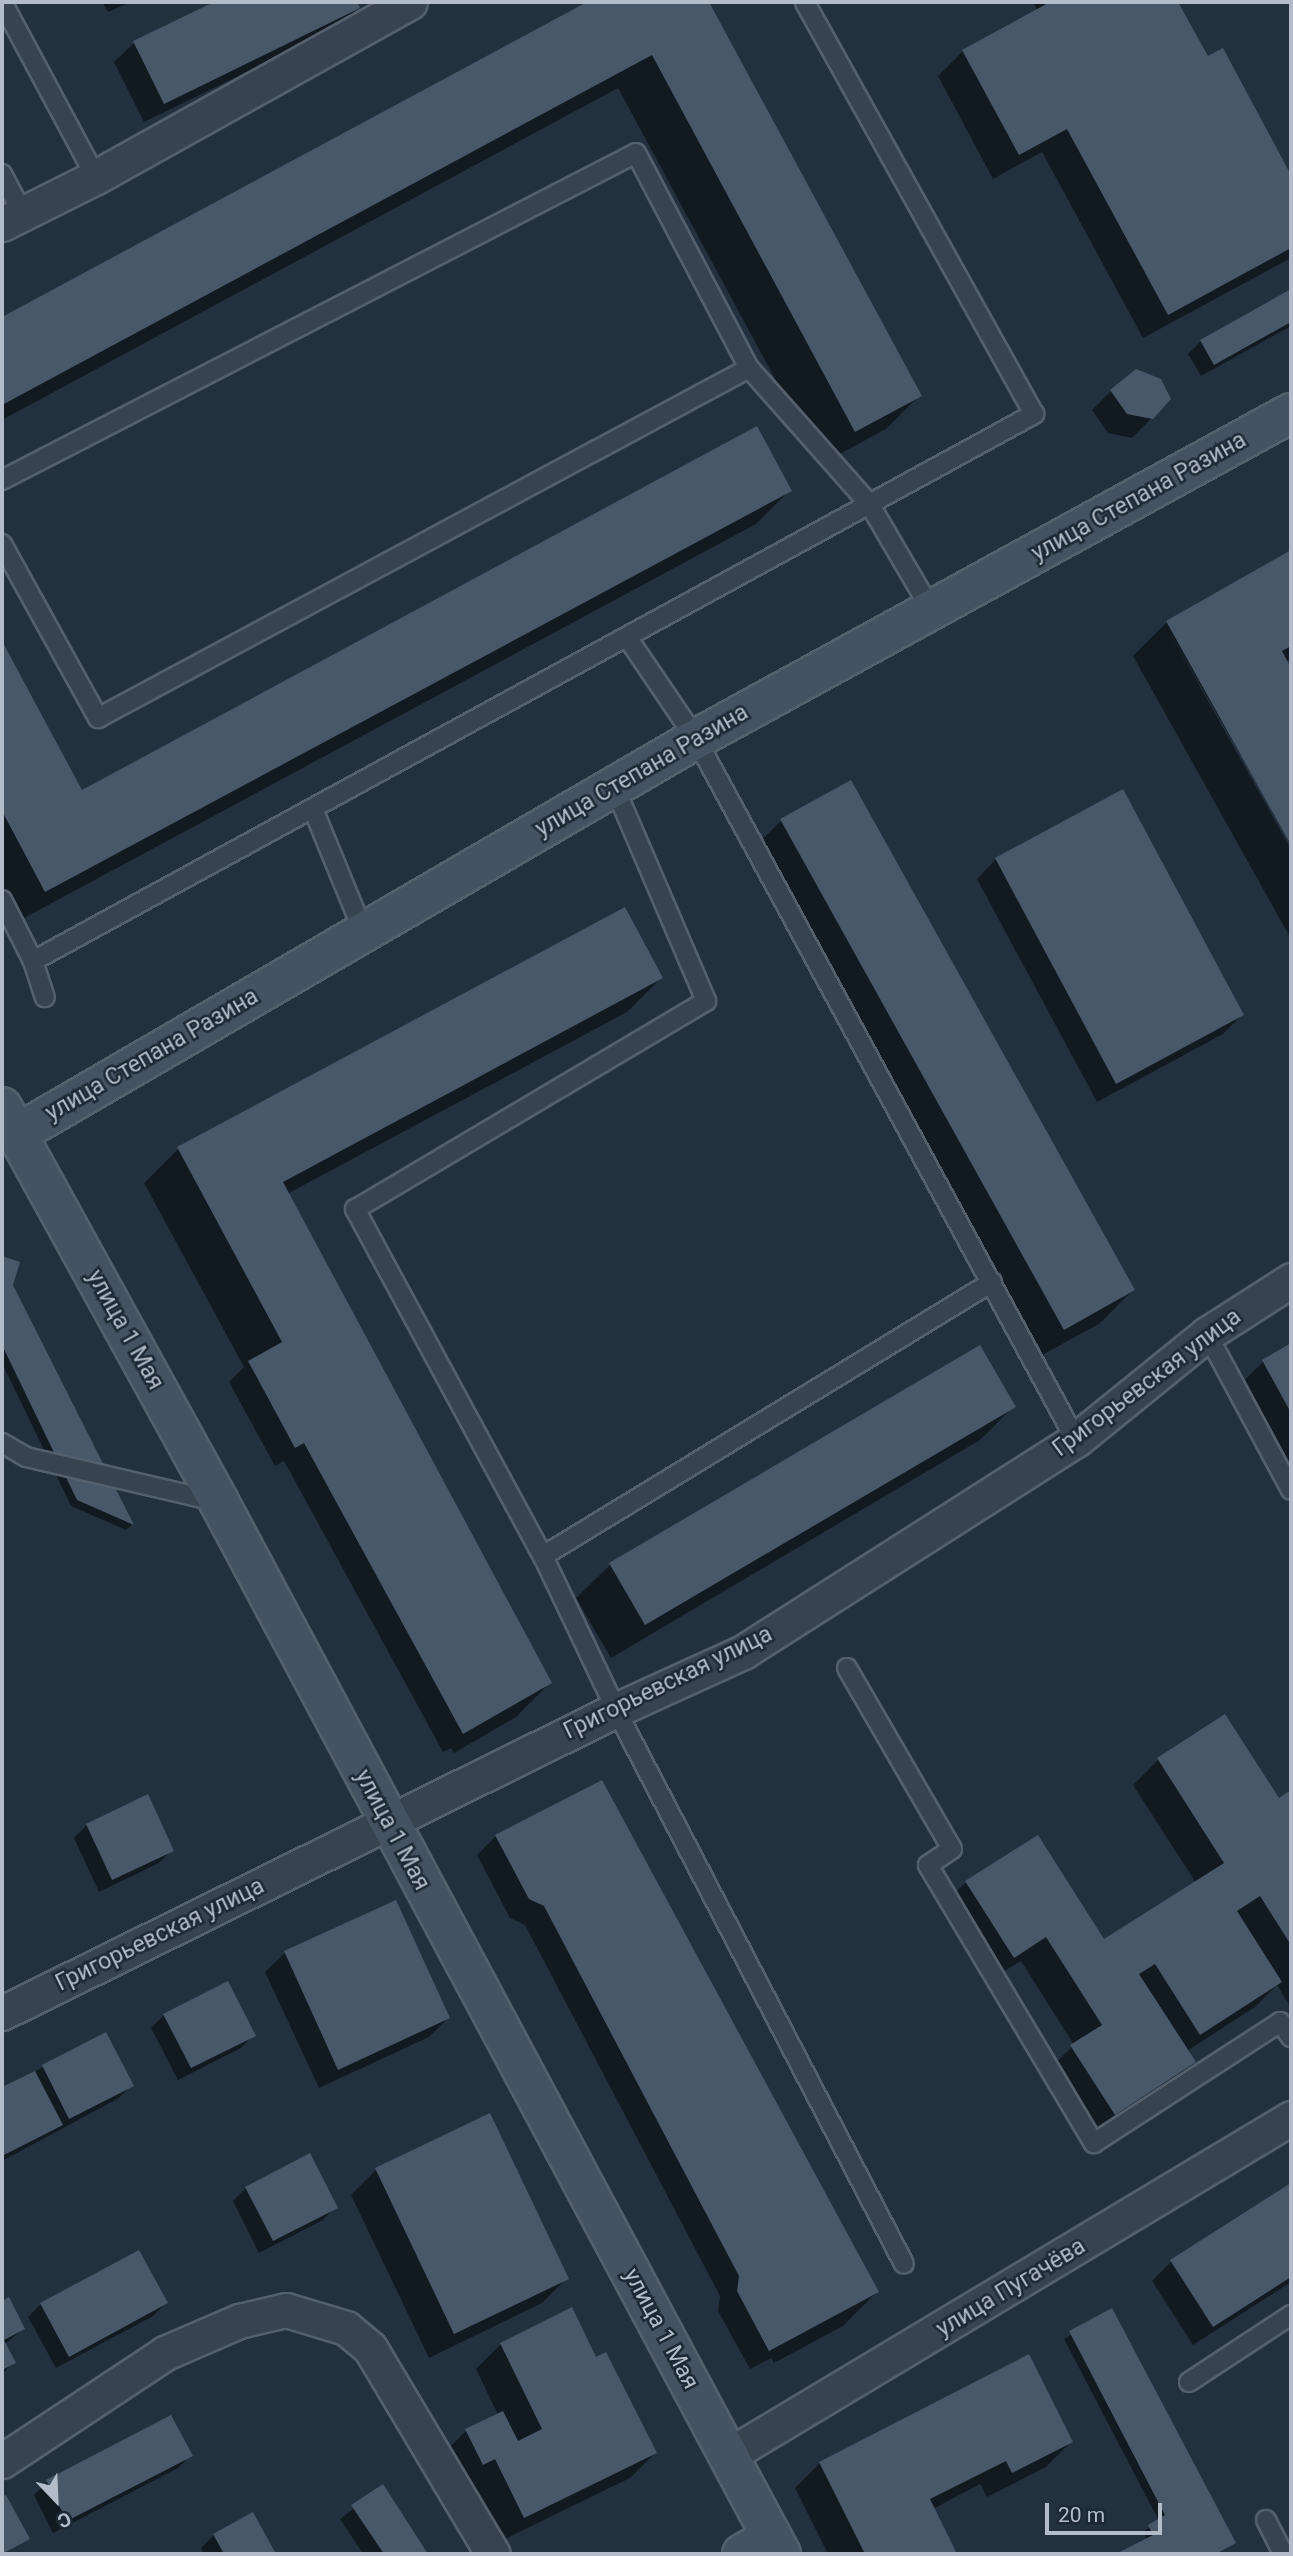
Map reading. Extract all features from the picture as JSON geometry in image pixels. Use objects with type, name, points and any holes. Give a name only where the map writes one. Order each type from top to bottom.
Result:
[{"type":"main road","name":"улица Степана Разина","points":[[7,1128],[363,931],[696,739],[1291,413]]},
{"type":"main road","name":"улица 1 Мая","points":[[7,1128],[219,1502],[729,2455],[765,2549]]},
{"type":"street","points":[[13,219],[96,177],[410,2]]},
{"type":"street","name":"Григорьевская улица","points":[[2,2013],[615,1710],[743,1652],[1076,1440],[1207,1334],[1291,1280]]},
{"type":"street","name":"улица Пугачёва","points":[[729,2455],[1291,2118]]},
{"type":"street","points":[[2,2461],[165,2353],[239,2321],[286,2310],[346,2328],[370,2348],[493,2554]]},
{"type":"lane","points":[[2,2],[96,177]]},
{"type":"lane","points":[[33,961],[1034,414],[805,2]]},
{"type":"lane","points":[[2,480],[636,153],[749,368],[870,505],[932,611]]},
{"type":"lane","points":[[2,174],[13,219]]},
{"type":"lane","points":[[2,544],[98,718],[749,368]]},
{"type":"lane","points":[[627,638],[696,739],[1076,1440]]},
{"type":"lane","points":[[614,786],[706,1001],[355,1209],[543,1556],[615,1710],[904,2264]]},
{"type":"lane","points":[[313,808],[363,931]]},
{"type":"lane","points":[[2,900],[33,961],[45,997]]},
{"type":"lane","points":[[543,1556],[992,1282]]},
{"type":"lane","points":[[1207,1334],[1291,1490]]},
{"type":"lane","points":[[2,1443],[26,1457],[219,1502]]},
{"type":"lane","points":[[847,1668],[951,1849],[928,1865],[1094,2143],[1280,2022],[1291,2037]]},
{"type":"lane","points":[[1189,2382],[1291,2315]]},
{"type":"lane","points":[[1266,2520],[1283,2554]]},
{"type":"building","points":[[214,2],[357,2],[360,8],[164,104],[133,41]]},
{"type":"building","points":[[587,2],[709,2],[922,396],[855,432],[652,55],[2,405],[2,317]]},
{"type":"building","points":[[1050,2],[1178,2],[1208,56],[1223,48],[1291,175],[1291,248],[1168,315],[1067,129],[1019,155],[962,50]]},
{"type":"building","points":[[1291,289],[1291,322],[1214,365],[1200,340]]},
{"type":"building","points":[[1136,369],[1161,379],[1171,399],[1153,419],[1127,414],[1110,390]]},
{"type":"building","points":[[757,426],[792,491],[45,892],[2,811],[2,641],[82,790]]},
{"type":"building","points":[[1291,550],[1291,646],[1282,651],[1291,668],[1291,845],[1166,621]]},
{"type":"building","points":[[851,780],[1135,1290],[1064,1330],[780,819]]},
{"type":"building","points":[[1123,789],[1244,1015],[1116,1084],[995,858]]},
{"type":"building","points":[[625,907],[663,978],[283,1182],[552,1683],[463,1734],[304,1443],[295,1448],[248,1361],[282,1342],[177,1147]]},
{"type":"building","points":[[2,1256],[20,1262],[13,1285],[134,1525],[77,1500],[2,1345]]},
{"type":"building","points":[[1291,1343],[1291,1413],[1262,1360]]},
{"type":"building","points":[[980,1345],[1016,1407],[645,1625],[609,1563]]},
{"type":"building","points":[[1225,1714],[1279,1798],[1291,1790],[1291,1945],[1260,1896],[1237,1911],[1282,1982],[1200,2035],[1155,1964],[1139,1974],[1196,2062],[1115,2115],[1070,2045],[1102,2025],[1046,1937],[1014,1958],[965,1881],[1038,1835],[1104,1939],[1224,1863],[1157,1758]]},
{"type":"building","points":[[602,1780],[879,2292],[769,2351],[737,2291],[739,2276],[544,1906],[529,1899],[495,1835]]},
{"type":"building","points":[[148,1794],[174,1851],[112,1880],[86,1824]]},
{"type":"building","points":[[396,1900],[450,2018],[338,2070],[284,1951]]},
{"type":"building","points":[[228,1981],[256,2036],[191,2068],[163,2014]]},
{"type":"building","points":[[106,2032],[134,2086],[69,2119],[42,2065]]},
{"type":"building","points":[[35,2071],[63,2125],[2,2156],[2,2087]]},
{"type":"building","points":[[490,2113],[569,2279],[454,2334],[375,2168]]},
{"type":"building","points":[[310,2153],[338,2208],[273,2241],[245,2187]]},
{"type":"building","points":[[1291,2183],[1291,2277],[1213,2327],[1170,2260]]},
{"type":"building","points":[[139,2250],[168,2303],[69,2357],[40,2303]]},
{"type":"building","points":[[9,2297],[25,2329],[4,2340],[16,2363],[2,2370],[2,2301]]},
{"type":"building","points":[[572,2307],[596,2357],[606,2352],[657,2453],[524,2518],[495,2459],[483,2465],[465,2429],[503,2411],[518,2441],[542,2429],[500,2343]]},
{"type":"building","points":[[1112,2308],[1236,2543],[1216,2554],[1116,2554],[1153,2535],[1148,2525],[1165,2515],[1069,2331]]},
{"type":"building","points":[[1029,2354],[1073,2442],[1012,2473],[1006,2461],[930,2499],[957,2554],[865,2554],[819,2462]]},
{"type":"building","points":[[171,2415],[193,2456],[67,2521],[46,2480]]},
{"type":"building","points":[[383,2484],[428,2554],[384,2554],[351,2505]]},
{"type":"building","points":[[6,2495],[30,2539],[2,2554],[2,2497]]},
{"type":"building","points":[[253,2512],[276,2554],[224,2554],[213,2534]]}]
